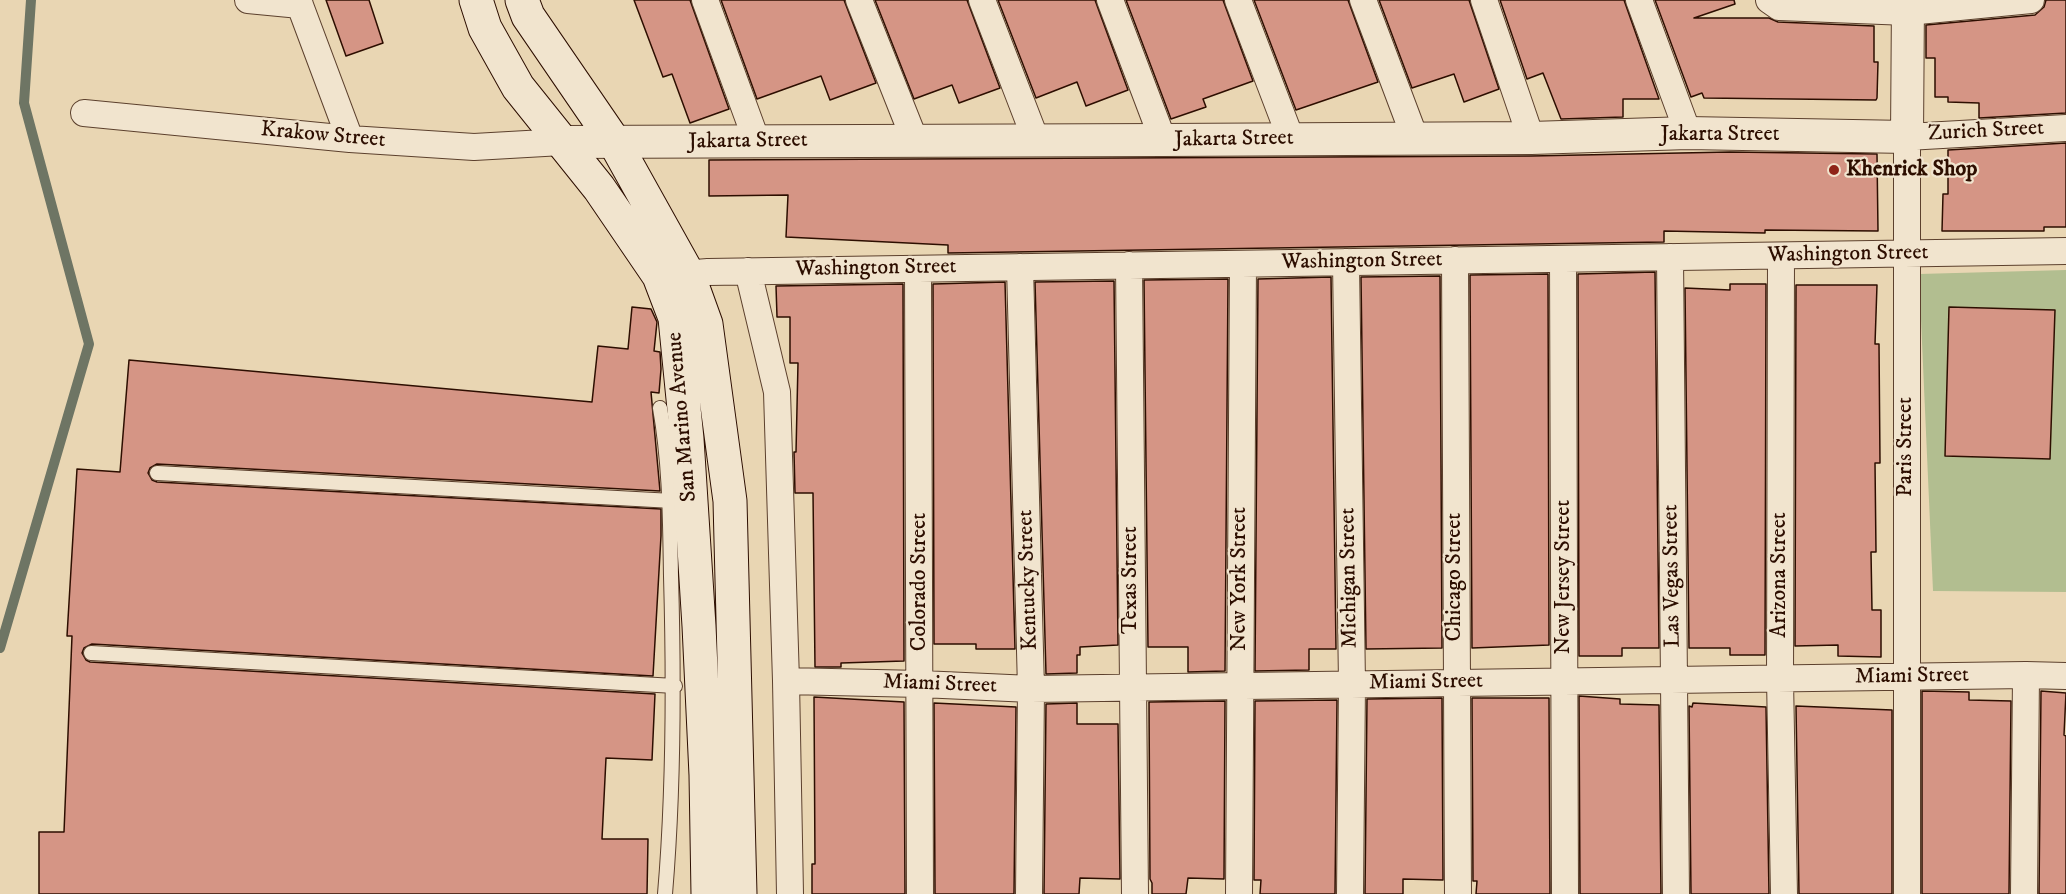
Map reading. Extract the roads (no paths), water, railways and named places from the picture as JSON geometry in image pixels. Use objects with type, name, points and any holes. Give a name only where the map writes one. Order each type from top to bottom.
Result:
[{"type":"main road","name":"San Marino Avenue","points":[[476,0],[485,28],[518,87],[599,188],[674,275],[706,324],[730,501],[740,894]]},
{"type":"main road","name":"San Marino Avenue","points":[[522,0],[528,16],[615,143],[674,275],[675,318],[687,439],[680,501],[688,686],[706,775],[708,894]]},
{"type":"main road","points":[[688,686],[736,686]]},
{"type":"street","points":[[248,0],[299,2],[350,139]]},
{"type":"street","points":[[705,0],[758,142]]},
{"type":"street","points":[[859,0],[915,141]]},
{"type":"street","points":[[982,0],[1036,140]]},
{"type":"street","points":[[1110,0],[1163,140]]},
{"type":"street","points":[[1238,0],[1291,139]]},
{"type":"street","points":[[1363,0],[1414,138]]},
{"type":"street","points":[[1484,0],[1532,138]]},
{"type":"street","points":[[1639,0],[1688,133]]},
{"type":"street","points":[[1769,0],[1779,7],[1908,6],[2031,0]]},
{"type":"street","name":"Paris Street","points":[[1907,894],[1906,137],[1908,6]]},
{"type":"street","name":"Krakow Street","points":[[84,113],[350,139],[474,147],[562,142]]},
{"type":"street","name":"Zurich Street","points":[[1906,137],[2066,128]]},
{"type":"street","name":"Jakarta Street","points":[[562,142],[1532,138],[1688,133],[1906,137]]},
{"type":"street","name":"Washington Street","points":[[674,275],[1129,265],[2066,251]]},
{"type":"street","name":"Arizona Street","points":[[1781,255],[1780,679],[1784,894]]},
{"type":"street","name":"Las Vegas Street","points":[[1670,257],[1676,894]]},
{"type":"street","name":"New Jersey Street","points":[[1563,259],[1565,894]]},
{"type":"street","name":"Chicago Street","points":[[1455,260],[1455,683],[1458,894]]},
{"type":"street","name":"Michigan Street","points":[[1346,262],[1352,684],[1350,894]]},
{"type":"street","name":"New York Street","points":[[1239,894],[1243,264]]},
{"type":"street","name":"Texas Street","points":[[1129,265],[1135,894]]},
{"type":"street","name":"Kentucky Street","points":[[1020,267],[1031,689],[1029,894]]},
{"type":"street","name":"Colorado Street","points":[[918,269],[920,894]]},
{"type":"street","points":[[748,272],[777,392],[790,894]]},
{"type":"street","points":[[2025,894],[2026,675]]},
{"type":"street","name":"Miami Street","points":[[786,681],[1031,689],[2066,676]]},
{"type":"lane","points":[[157,473],[680,501],[660,408]]},
{"type":"lane","points":[[91,653],[688,686],[665,894]]},
{"type":"waterway","points":[[0,648],[89,344],[24,103],[31,0]]},
{"type":"place","name":"Khenrick Shop","points":[[1834,170]]}]
